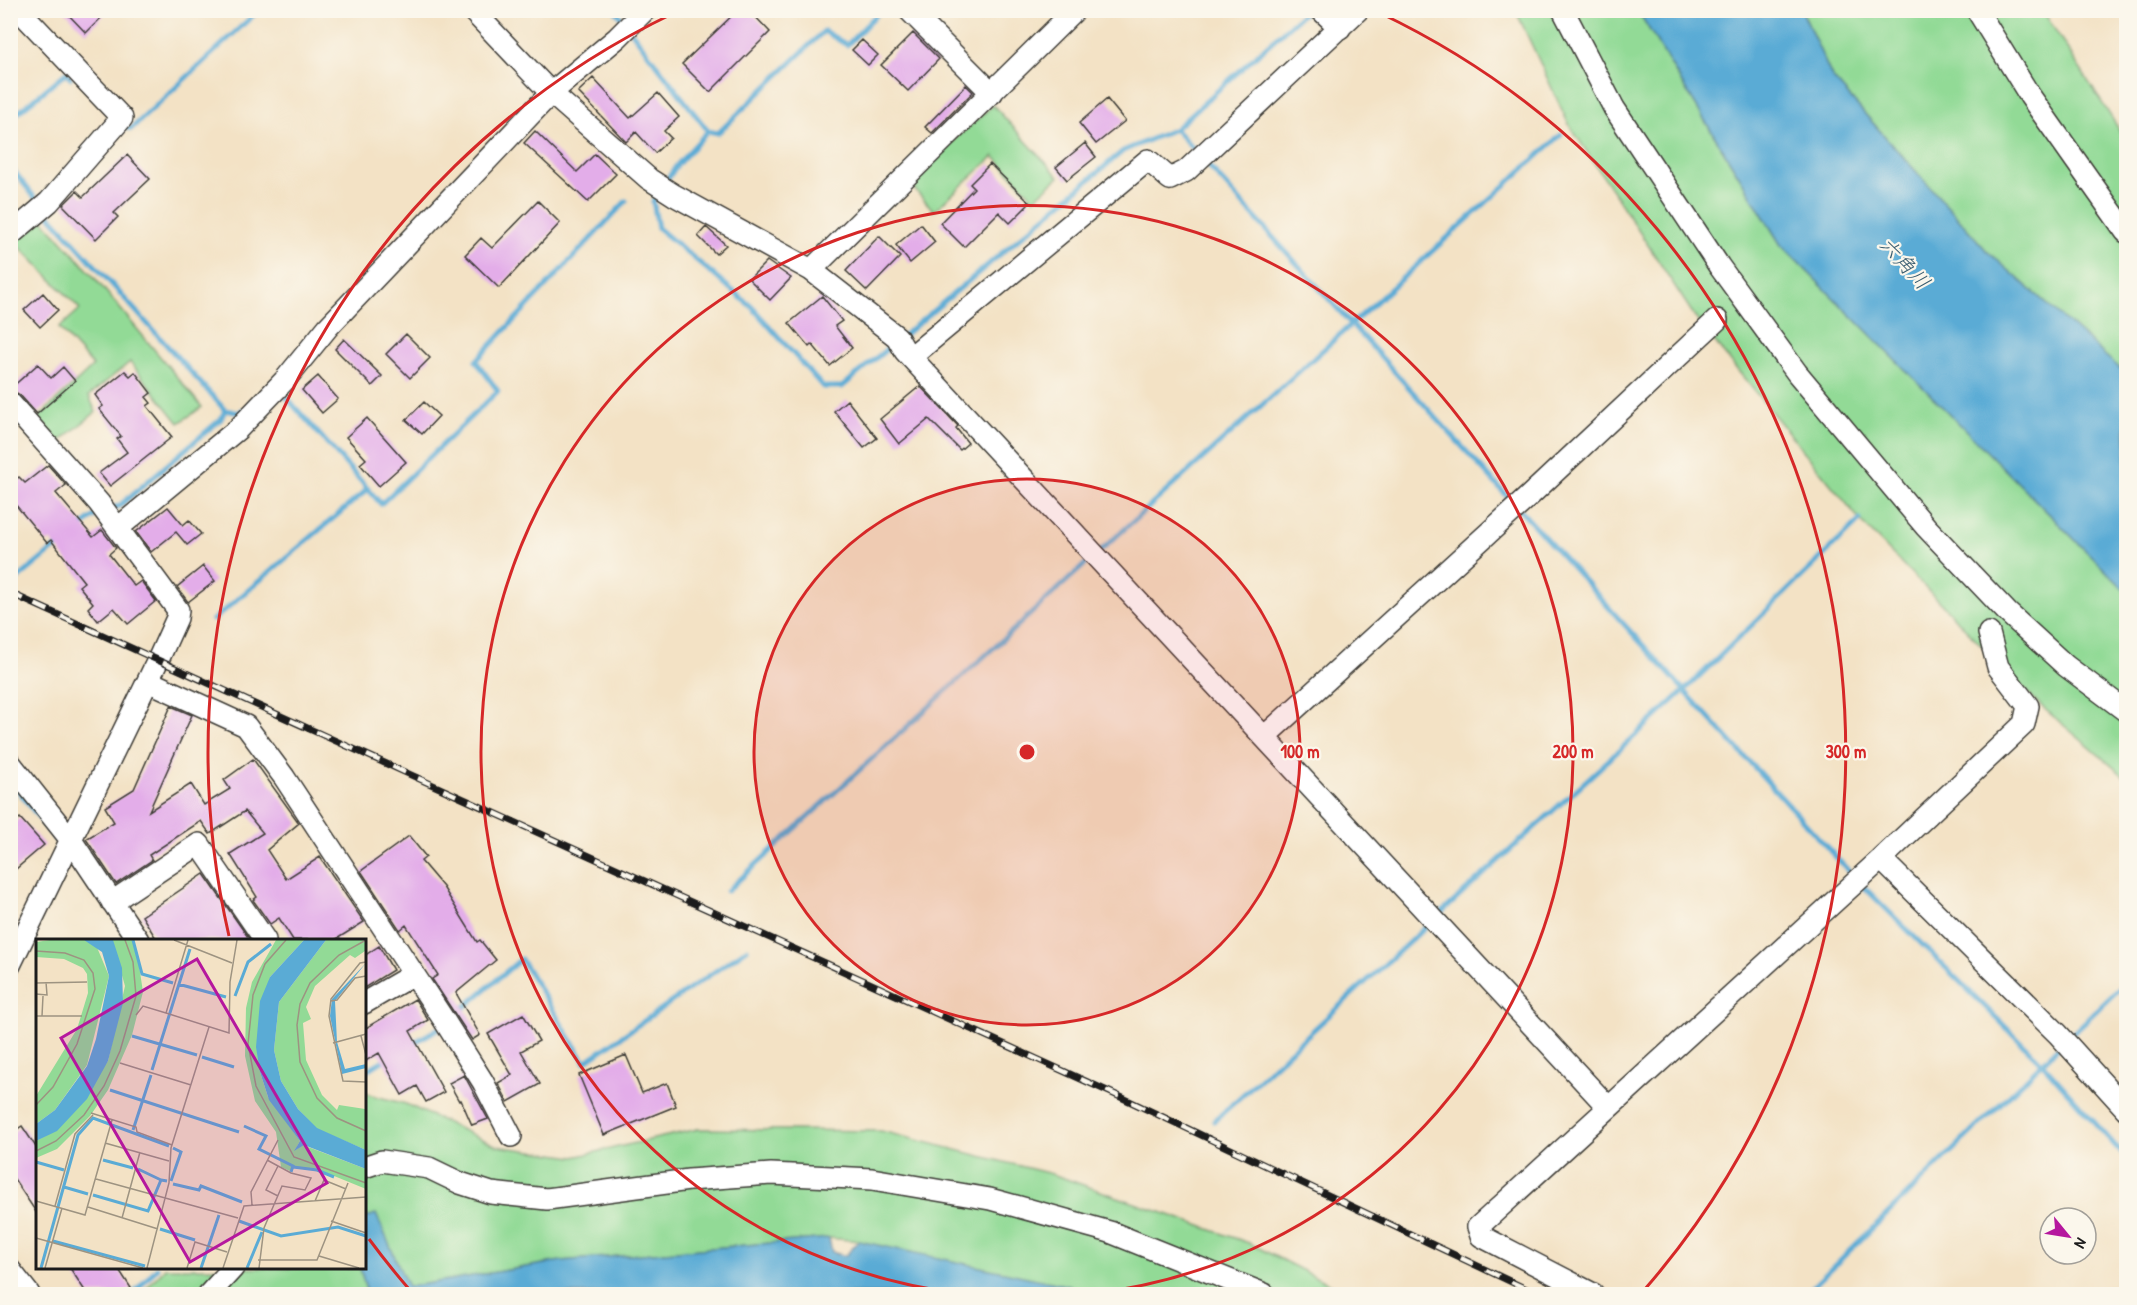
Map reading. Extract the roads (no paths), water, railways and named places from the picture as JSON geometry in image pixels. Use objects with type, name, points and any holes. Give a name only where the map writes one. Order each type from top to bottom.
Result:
[{"type":"street","points":[[10,235],[43,208],[122,118],[19,10]]},
{"type":"street","points":[[472,10],[551,93],[650,179],[674,195],[811,270],[905,348],[1608,1107]]},
{"type":"street","points":[[909,10],[992,93]]},
{"type":"street","points":[[811,270],[1075,10]]},
{"type":"street","points":[[905,348],[1148,160],[1170,179],[1186,171],[1329,18],[1358,10]]},
{"type":"street","points":[[1563,10],[1614,108],[1719,266],[1797,373],[1926,527],[2008,613],[2066,666],[2127,711]]},
{"type":"street","points":[[1977,10],[2030,96],[2127,232]]},
{"type":"street","points":[[109,515],[238,429],[284,381],[328,327],[551,93],[617,38],[639,16]]},
{"type":"street","points":[[1264,737],[1527,498],[1717,320]]},
{"type":"street","points":[[10,403],[109,515],[177,610],[177,618],[148,681],[10,964]]},
{"type":"street","points":[[1593,1294],[1481,1236],[1478,1227],[2024,724],[2028,706],[1998,667],[1989,633]]},
{"type":"street","points":[[148,681],[246,726],[284,777],[414,974],[483,1082],[511,1136]]},
{"type":"street","points":[[10,763],[67,849],[112,902],[137,939]]},
{"type":"street","points":[[112,902],[199,844],[264,939]]},
{"type":"street","points":[[1876,862],[2058,1034],[2127,1109]]},
{"type":"street","points":[[366,1002],[414,974]]},
{"type":"street","points":[[366,1166],[382,1161],[429,1168],[460,1183],[491,1193],[547,1199],[689,1180],[771,1174],[872,1179],[990,1199],[1110,1232],[1264,1294]]},
{"type":"street","points":[[10,1269],[29,1294]]},
{"type":"street","points":[[209,1294],[232,1269]]},
{"type":"water","name":"六角川","points":[[1638,11],[1802,11],[1832,77],[1987,251],[2126,374],[2126,591],[1781,245]]},
{"type":"water","points":[[366,1213],[367,1217],[376,1214],[408,1287],[561,1261],[829,1238],[832,1252],[845,1256],[859,1241],[1069,1286],[1091,1294],[367,1294],[360,1269],[366,1269]]},
{"type":"waterway","points":[[122,127],[131,129],[259,10]]},
{"type":"waterway","points":[[615,10],[625,23]]},
{"type":"waterway","points":[[708,131],[718,133],[824,31],[847,45],[881,10]]},
{"type":"waterway","points":[[902,337],[1123,151],[1175,129],[1307,10]]},
{"type":"waterway","points":[[630,30],[708,131],[677,165],[665,183]]},
{"type":"waterway","points":[[10,119],[66,73],[70,78]]},
{"type":"waterway","points":[[1175,129],[1198,154]]},
{"type":"waterway","points":[[1098,553],[1561,135]]},
{"type":"waterway","points":[[1204,161],[1514,504]]},
{"type":"waterway","points":[[10,166],[39,203]]},
{"type":"waterway","points":[[660,191],[653,201],[658,228],[752,307],[823,387],[842,387],[894,343]]},
{"type":"waterway","points":[[213,620],[368,489],[381,504],[498,391],[476,361],[626,201]]},
{"type":"waterway","points":[[45,210],[225,410],[221,419],[119,506],[109,509]]},
{"type":"waterway","points":[[286,397],[368,489]]},
{"type":"waterway","points":[[225,410],[240,413],[242,410]]},
{"type":"waterway","points":[[1520,510],[1855,878]]},
{"type":"waterway","points":[[79,528],[100,512]]},
{"type":"waterway","points":[[1437,917],[1685,690],[1860,520]]},
{"type":"waterway","points":[[10,585],[61,543]]},
{"type":"waterway","points":[[727,891],[1091,559]]},
{"type":"waterway","points":[[10,780],[61,846]]},
{"type":"waterway","points":[[1862,885],[2042,1063],[2126,1158]]},
{"type":"waterway","points":[[1214,1121],[1430,923]]},
{"type":"waterway","points":[[460,1011],[521,959],[585,1062],[747,949]]},
{"type":"waterway","points":[[2067,1039],[2126,982]]},
{"type":"waterway","points":[[410,1045],[441,1027]]},
{"type":"waterway","points":[[1805,1294],[2061,1045]]},
{"type":"waterway","points":[[366,1071],[389,1057]]},
{"type":"waterway","points":[[133,1294],[156,1269]]},
{"type":"railway","points":[[10,593],[1125,1099],[1537,1294]]}]
